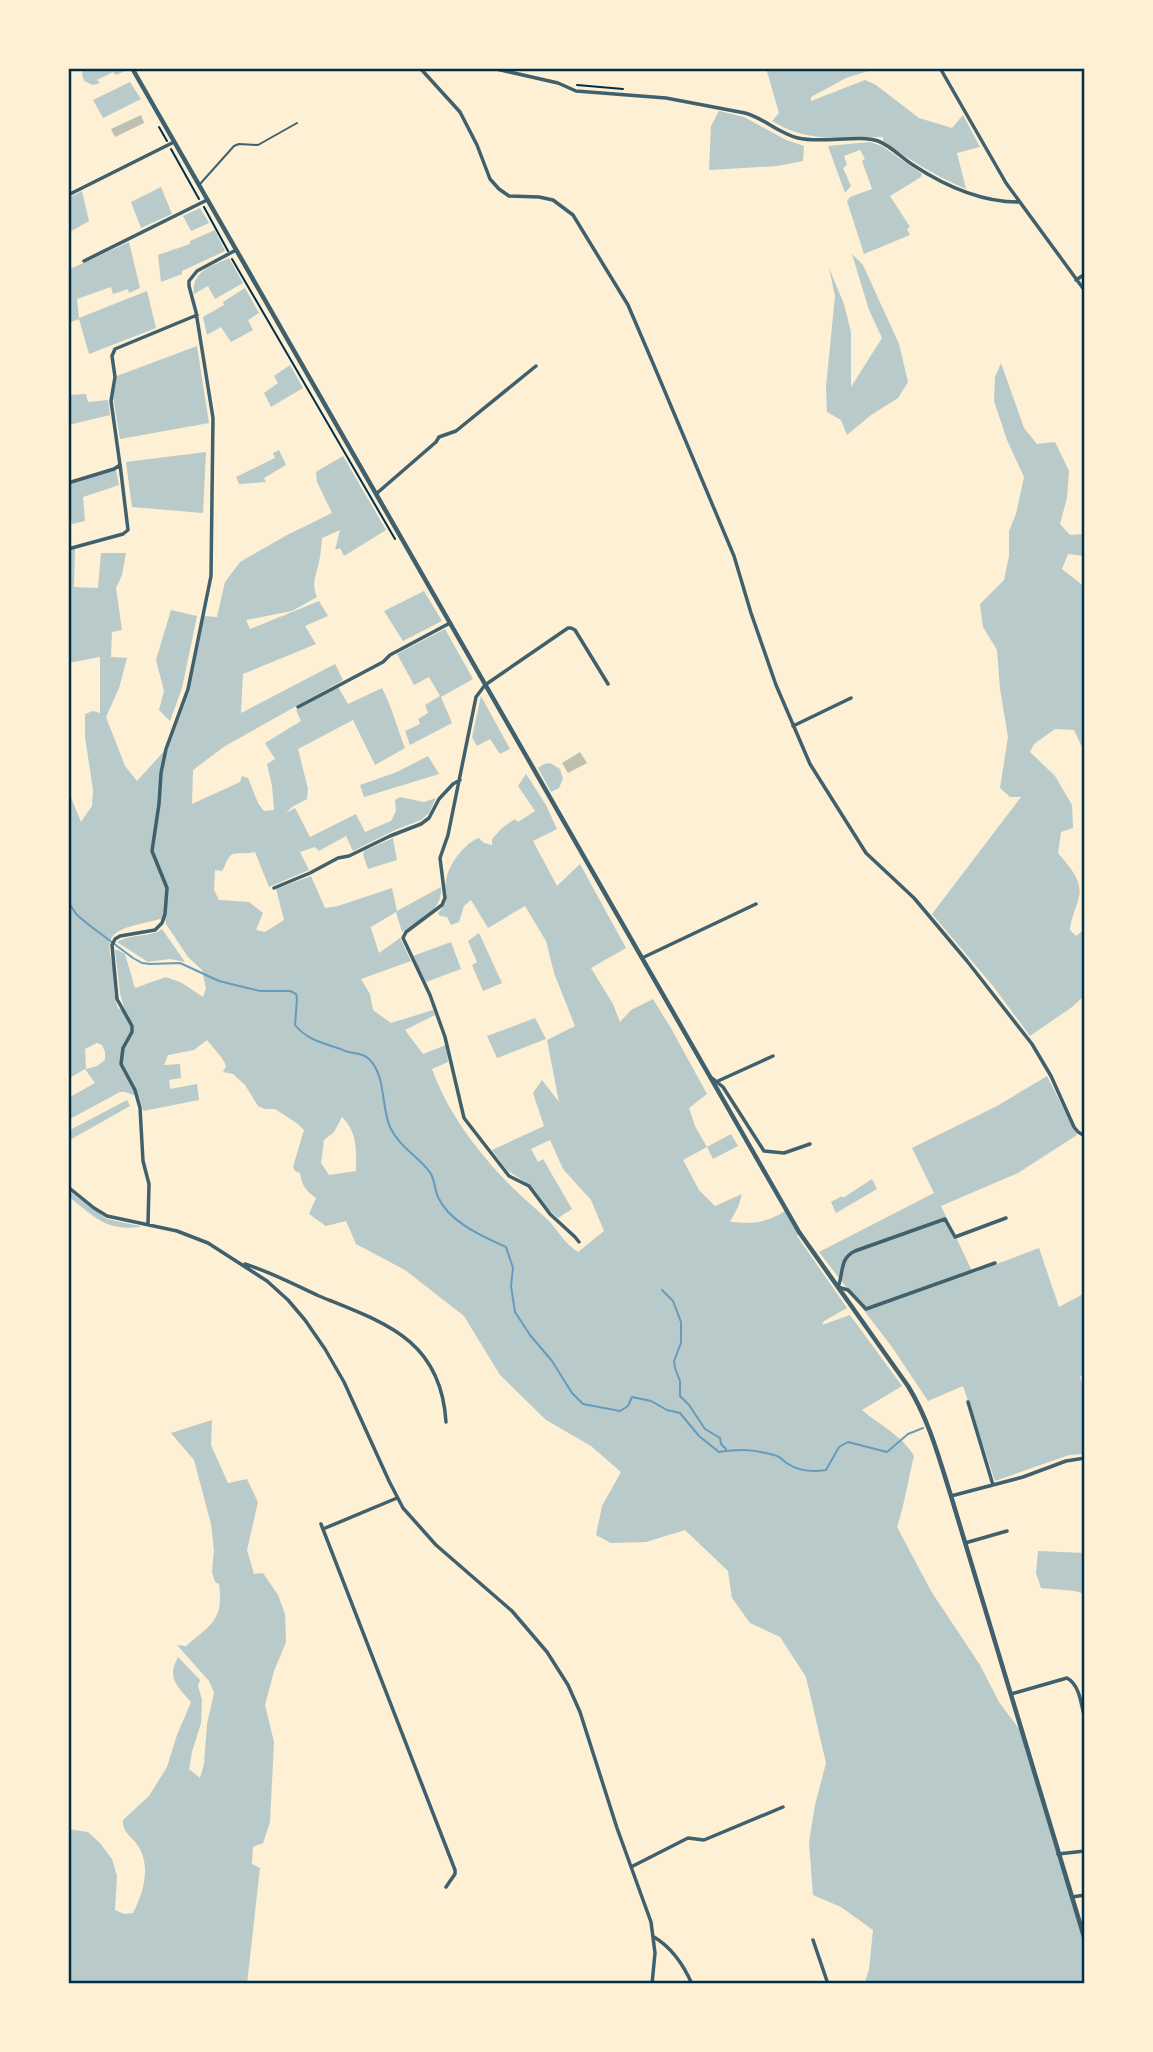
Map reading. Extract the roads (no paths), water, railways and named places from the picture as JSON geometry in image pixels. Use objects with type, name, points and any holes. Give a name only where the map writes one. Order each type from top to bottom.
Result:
[{"type":"street","points":[[132,68],[171,143],[208,200],[802,1236],[920,1407],[951,1496],[1085,1941]]},
{"type":"street","points":[[419,68],[460,111],[490,178],[509,195],[553,200],[573,215],[628,305],[734,556],[751,613],[810,764],[866,853],[914,898],[1032,1044],[1051,1076],[1074,1127],[1085,1136]]},
{"type":"street","points":[[492,68],[558,83],[576,90],[666,98],[745,113],[758,116],[779,131],[796,138],[815,141],[879,141],[954,188],[990,200],[1018,202]]},
{"type":"street","points":[[940,68],[1018,202],[1085,291]]},
{"type":"street","points":[[68,195],[171,143]]},
{"type":"street","points":[[84,261],[208,200]]},
{"type":"street","points":[[148,1224],[149,1184],[143,1161],[139,1108],[135,1090],[121,1064],[132,1026],[117,999],[113,941],[124,935],[155,930],[162,923],[165,914],[167,888],[152,851],[159,804],[160,773],[188,689],[211,576],[213,418],[189,281],[197,271],[236,250]]},
{"type":"street","points":[[1076,279],[1085,274]]},
{"type":"street","points":[[68,549],[128,530],[112,411],[111,396],[115,374],[113,351],[119,346],[197,315]]},
{"type":"street","points":[[376,494],[439,437],[456,431],[536,366]]},
{"type":"street","points":[[68,483],[114,469],[120,462]]},
{"type":"street","points":[[298,707],[450,623]]},
{"type":"street","points":[[579,1242],[550,1214],[529,1186],[509,1176],[464,1118],[445,1037],[430,995],[403,938],[406,932],[442,905],[445,898],[440,859],[448,835],[476,697],[485,685],[568,628],[575,630],[608,684]]},
{"type":"street","points":[[793,726],[851,698]]},
{"type":"street","points":[[274,888],[421,824],[429,818],[439,799],[460,780]]},
{"type":"street","points":[[642,958],[756,904]]},
{"type":"street","points":[[718,1081],[773,1056]]},
{"type":"street","points":[[711,1077],[718,1081],[764,1151],[784,1153],[810,1144]]},
{"type":"street","points":[[68,1187],[104,1214],[202,1240],[240,1262],[284,1296],[319,1339],[346,1385],[397,1498],[410,1517],[436,1545],[512,1611],[565,1679],[580,1712],[654,1937],[652,1984]]},
{"type":"street","points":[[838,1287],[844,1260],[855,1251],[945,1219],[955,1237],[1006,1219]]},
{"type":"street","points":[[240,1262],[364,1314],[407,1339],[428,1362],[438,1379],[446,1422]]},
{"type":"street","points":[[838,1287],[848,1290],[866,1309],[995,1263]]},
{"type":"street","points":[[968,1402],[993,1485]]},
{"type":"street","points":[[951,1496],[1023,1477],[1066,1461],[1085,1458]]},
{"type":"street","points":[[397,1498],[322,1526],[455,1870],[446,1888]]},
{"type":"street","points":[[965,1543],[1007,1531]]},
{"type":"street","points":[[1011,1695],[1067,1678],[1076,1686],[1085,1719]]},
{"type":"street","points":[[631,1867],[688,1838],[703,1840],[783,1807]]},
{"type":"street","points":[[1058,1853],[1085,1851]]},
{"type":"street","points":[[1072,1897],[1085,1895]]},
{"type":"street","points":[[654,1937],[675,1957],[692,1984]]},
{"type":"street","points":[[813,1940],[828,1984]]},
{"type":"lane","points":[[522,75],[524,68]]},
{"type":"lane","points":[[199,185],[234,146],[258,145],[297,123]]},
{"type":"waterway","points":[[68,902],[77,915],[89,925],[142,963],[180,963],[219,981],[260,991],[290,991],[296,994],[295,1025],[300,1030],[316,1040],[363,1055],[370,1060],[379,1075],[387,1119],[393,1133],[431,1174],[438,1197],[450,1214],[467,1227],[506,1247],[513,1268],[511,1286],[515,1312],[572,1393],[583,1404],[620,1411],[628,1406],[632,1397],[651,1401],[667,1410],[680,1413],[699,1436],[719,1452],[746,1450],[766,1453],[778,1456],[797,1468],[812,1471],[826,1470],[839,1447],[848,1442],[887,1452],[908,1434],[923,1428]]},
{"type":"waterway","points":[[662,1290],[673,1301],[681,1322],[681,1343],[674,1361],[680,1381],[680,1396],[705,1429],[720,1438],[726,1449]]}]
